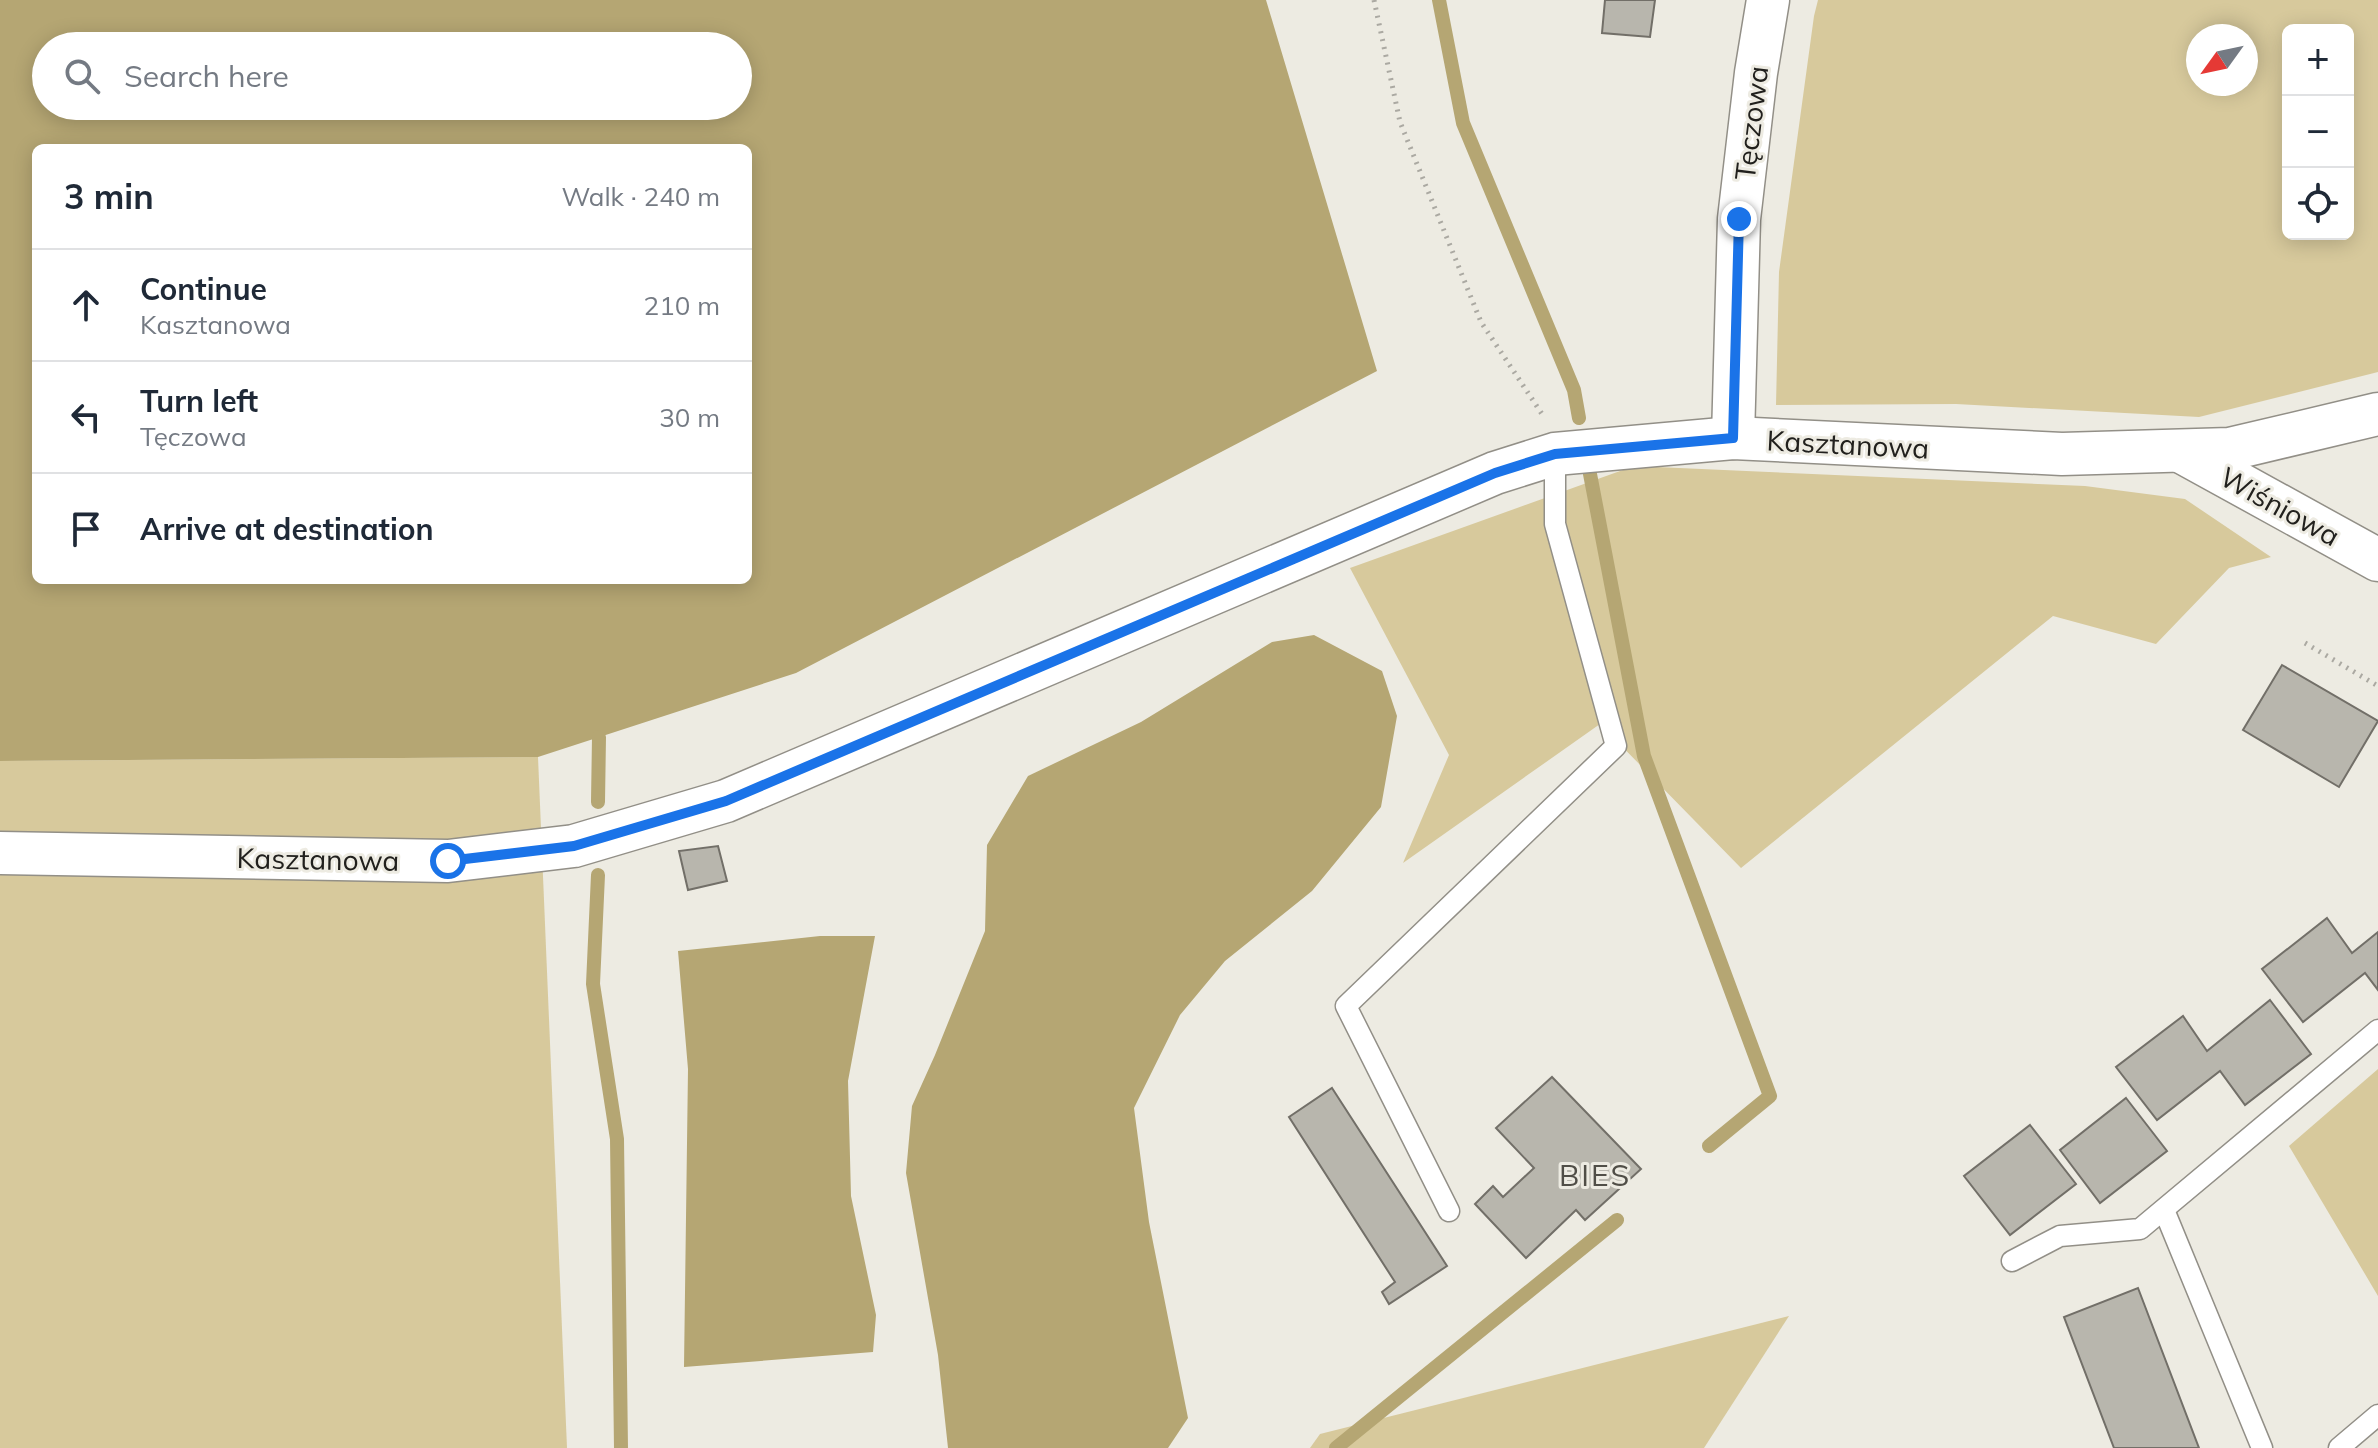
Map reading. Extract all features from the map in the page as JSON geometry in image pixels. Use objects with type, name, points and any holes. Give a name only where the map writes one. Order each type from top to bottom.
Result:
[{"type":"street","name":"Tęczowa","points":[[1733,438],[1739,219],[1768,0]]},
{"type":"street","name":"Kasztanowa","points":[[0,853],[448,861],[574,846],[726,801],[1495,473],[1555,454],[1733,438],[2062,454],[2230,449],[2378,414]]},
{"type":"street","name":"Wiśniowa","points":[[2181,451],[2378,560]]},
{"type":"lane","points":[[1449,1211],[1346,1006],[1616,746],[1555,524],[1555,454]]},
{"type":"lane","points":[[2012,1261],[2060,1236],[2140,1229],[2378,1030]]},
{"type":"lane","points":[[2164,1210],[2262,1448]]},
{"type":"lane","points":[[2339,1448],[2378,1415]]},
{"type":"path","points":[[1374,0],[1400,122],[1481,322],[1553,432],[1555,454]]},
{"type":"path","points":[[2305,643],[2378,686]]},
{"type":"shaded area","points":[[0,0],[1266,0],[1377,371],[796,673],[538,757],[0,761]]},
{"type":"shaded area","points":[[1818,0],[2378,0],[2378,372],[2199,417],[1956,404],[1776,405],[1779,272]]},
{"type":"shaded area","points":[[1634,466],[2085,486],[2185,499],[2271,557],[2229,568],[2156,644],[2053,616],[1741,868],[1600,724],[1403,863],[1449,755],[1350,568]]},
{"type":"shaded area","points":[[1314,635],[1382,671],[1397,716],[1381,807],[1312,891],[1225,961],[1180,1015],[1134,1108],[1149,1222],[1188,1418],[1168,1448],[948,1448],[938,1355],[906,1173],[912,1106],[985,931],[987,845],[1028,776],[1141,722],[1272,642]]},
{"type":"shaded area","points":[[538,757],[567,1448],[0,1448],[0,761]]},
{"type":"shaded area","points":[[820,936],[875,936],[848,1081],[851,1196],[876,1315],[873,1352],[684,1367],[688,1069],[678,951]]},
{"type":"shaded area","points":[[2378,1069],[2378,1296],[2289,1146]]},
{"type":"shaded area","points":[[1789,1316],[1704,1448],[1310,1448],[1320,1434]]},
{"type":"building","points":[[1605,0],[1655,0],[1650,37],[1602,33]]},
{"type":"building","points":[[2282,665],[2378,721],[2339,787],[2243,730]]},
{"type":"building","points":[[718,846],[727,881],[688,890],[679,851]]},
{"type":"building","points":[[2327,918],[2352,953],[2378,932],[2378,990],[2365,973],[2303,1022],[2262,969]]},
{"type":"building","points":[[2270,1000],[2311,1054],[2245,1105],[2220,1071],[2157,1120],[2116,1067],[2183,1016],[2207,1051]]},
{"type":"building","points":[[1552,1077],[1641,1169],[1585,1220],[1576,1210],[1526,1258],[1475,1204],[1493,1186],[1503,1197],[1534,1168],[1496,1128]]},
{"type":"building","points":[[1332,1088],[1447,1266],[1389,1304],[1382,1292],[1395,1282],[1289,1117]]},
{"type":"building","points":[[2126,1098],[2167,1151],[2100,1203],[2060,1150]]},
{"type":"building","points":[[2030,1125],[2076,1184],[2010,1235],[1964,1176]]},
{"type":"building","points":[[2138,1288],[2199,1448],[2114,1448],[2064,1317]]},
{"type":"waterway","points":[[1439,0],[1463,123],[1574,390],[1579,418]]},
{"type":"waterway","points":[[1590,474],[1644,756],[1770,1096],[1709,1146]]},
{"type":"waterway","points":[[598,802],[599,737]]},
{"type":"waterway","points":[[598,875],[593,984],[617,1139],[621,1448]]},
{"type":"waterway","points":[[1336,1448],[1617,1220]]},
{"type":"district","name":"BIES","points":[[1595,1175]]},
{"type":"route","points":[[448,861],[574,846],[726,801],[1495,473],[1555,454],[1733,438],[1739,219]]}]
